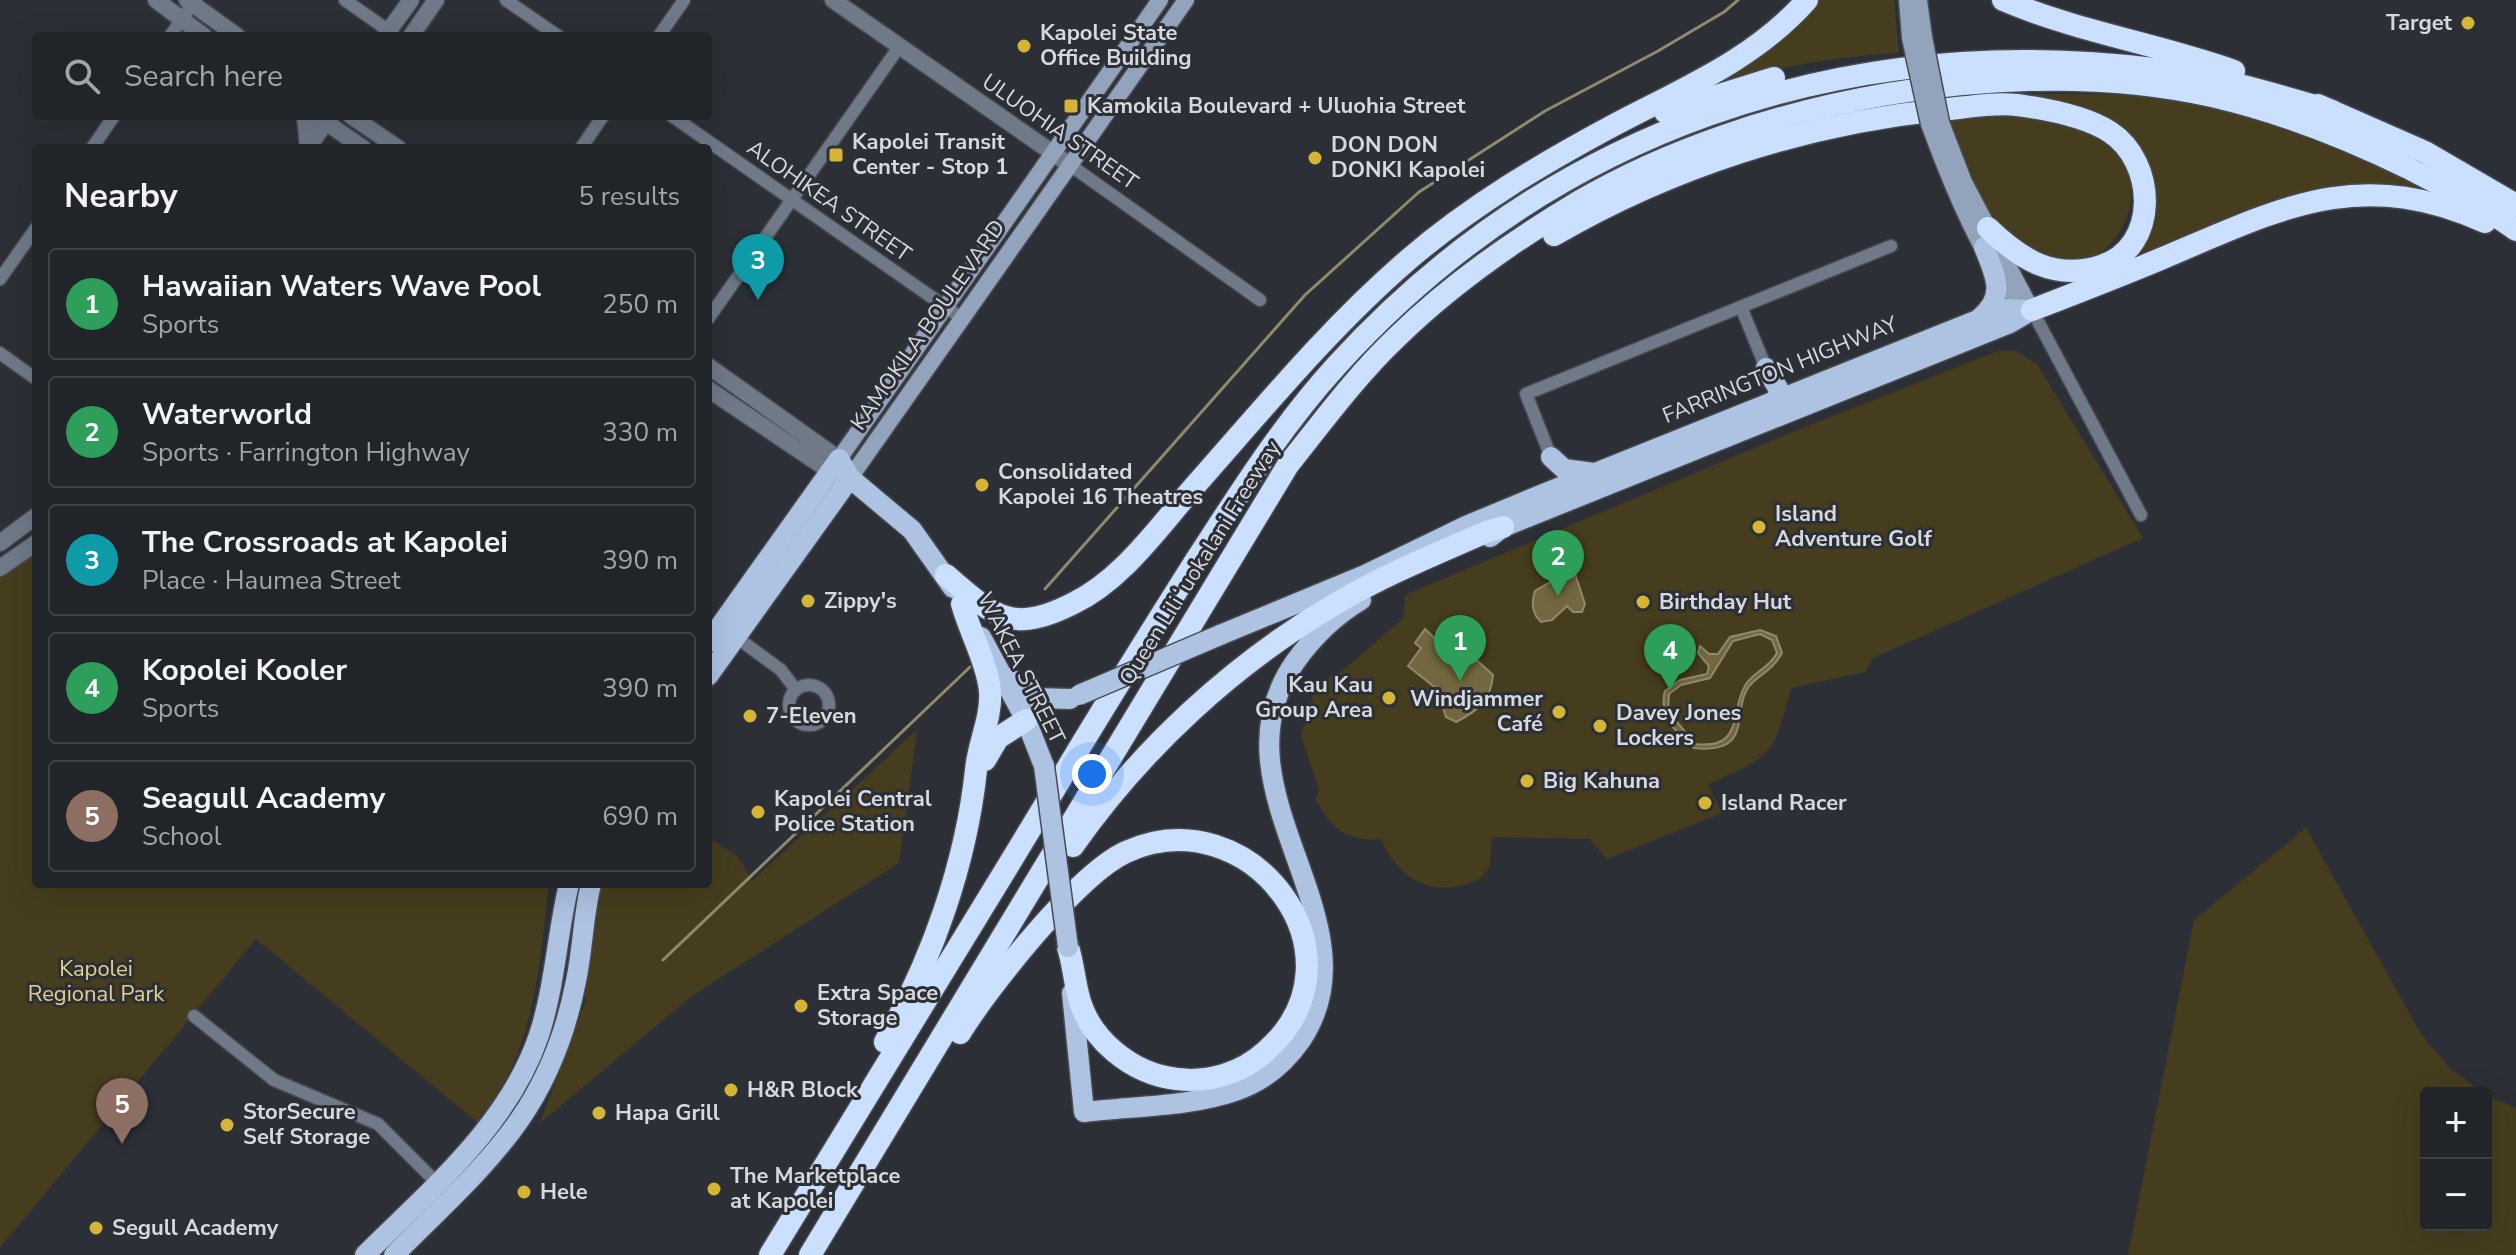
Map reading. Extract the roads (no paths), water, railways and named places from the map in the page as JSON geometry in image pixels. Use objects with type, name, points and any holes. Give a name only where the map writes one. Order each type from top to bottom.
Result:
[{"type":"highway","points":[[946,575],[992,614],[1009,620],[1034,620],[1090,595],[1138,551],[1317,346],[1376,288],[1443,231],[1546,162],[1721,71],[1776,30],[1807,0]]},
{"type":"highway","points":[[2003,0],[2064,24],[2194,57],[2332,111],[2425,152],[2516,205]]},
{"type":"highway","name":"Queen Liliʻuokalani Freeway","points":[[770,1255],[1143,641],[1248,479],[1300,409],[1374,326],[1468,247],[1587,169],[1661,133],[1781,91],[1902,66],[2043,60],[2145,68],[2232,83],[2332,111]]},
{"type":"highway","points":[[1546,162],[1676,108],[1775,78],[1866,64],[1902,66]]},
{"type":"highway","name":"Queen Liliʻuokalani Freeway","points":[[813,1255],[1288,465],[1348,389],[1397,337],[1442,298],[1579,201],[1641,168],[1714,139],[1825,106],[1883,95],[2025,81],[2164,88],[2212,96],[2293,119],[2358,144],[2411,170],[2467,198],[2516,230]]},
{"type":"highway","points":[[1442,298],[1593,212],[1665,180],[1778,140],[1844,124],[1921,112],[2014,105],[2074,117],[2109,131],[2124,143],[2136,161],[2145,190],[2144,216],[2131,244],[2106,264],[2068,272],[2041,267],[1986,238]]},
{"type":"highway","points":[[2032,310],[2273,210],[2325,198],[2361,196],[2422,201],[2462,212],[2516,237]]},
{"type":"highway","points":[[1143,641],[1185,564],[1301,383],[1325,352],[1443,231]]},
{"type":"highway","points":[[962,1004],[1085,829],[1150,754],[1216,691],[1337,602],[1427,558],[1503,527]]},
{"type":"highway","points":[[755,1255],[865,1076],[912,991],[955,874],[976,779],[990,692],[962,604]]},
{"type":"highway","points":[[976,779],[998,738],[1026,720]]},
{"type":"highway","points":[[813,1255],[865,1186],[968,1020],[1050,918],[1114,858],[1138,847],[1176,840],[1215,845],[1247,860],[1276,883],[1298,918],[1305,944],[1305,985],[1290,1023],[1264,1054],[1240,1069],[1215,1078],[1174,1079],[1135,1066],[1103,1041],[1082,1006],[1068,947]]},
{"type":"main road","name":"KAMOKILA BOULEVARD","points":[[712,663],[721,635],[834,465],[1160,0]]},
{"type":"main road","name":"KAMOKILA BOULEVARD","points":[[721,635],[850,478],[1186,0]]},
{"type":"main road","points":[[1907,0],[1935,123],[1964,182],[1986,238],[1998,289],[1990,310],[1978,319]]},
{"type":"main road","points":[[1917,38],[1919,0]]},
{"type":"main road","points":[[1986,238],[2032,310]]},
{"type":"main road","name":"FARRINGTON HIGHWAY","points":[[1773,383],[1812,385],[2005,309],[2032,310]]},
{"type":"main road","name":"FARRINGTON HIGHWAY","points":[[1026,720],[1365,575],[1543,494],[2010,323],[2032,310]]},
{"type":"main road","points":[[1758,415],[1773,383]]},
{"type":"main road","points":[[1758,415],[1766,390],[1773,383]]},
{"type":"main road","name":"FARRINGTON HIGHWAY","points":[[1084,1112],[1211,1098],[1238,1090],[1274,1069],[1303,1038],[1322,988],[1323,949],[1272,785],[1268,750],[1274,705],[1285,677],[1333,619],[1383,586],[1503,527],[1758,415]]},
{"type":"main road","points":[[1551,457],[1564,469],[1596,473]]},
{"type":"main road","points":[[1543,494],[1551,474],[1551,457]]},
{"type":"main road","name":"WAKEA STREET","points":[[834,465],[912,530],[946,575],[1026,720],[1044,766],[1068,947],[1084,1112]]},
{"type":"main road","points":[[999,669],[1036,698],[1074,697]]},
{"type":"main road","points":[[394,1255],[482,1136],[518,1078],[538,1038],[568,888]]},
{"type":"main road","points":[[365,1255],[444,1190],[486,1165],[527,1112],[553,1060],[576,980],[581,923],[590,888]]},
{"type":"street","points":[[156,0],[198,32]]},
{"type":"street","points":[[345,0],[385,32]]},
{"type":"street","points":[[388,32],[411,0]]},
{"type":"street","points":[[414,32],[436,0]]},
{"type":"street","points":[[506,0],[552,32]]},
{"type":"street","points":[[662,32],[684,0]]},
{"type":"street","name":"ULUOHIA STREET","points":[[833,0],[1260,300]]},
{"type":"street","points":[[173,32],[192,1],[232,32]]},
{"type":"street","points":[[712,313],[899,47]]},
{"type":"street","points":[[95,144],[111,120]]},
{"type":"street","points":[[305,120],[308,144]]},
{"type":"street","points":[[310,144],[323,120]]},
{"type":"street","points":[[326,120],[357,144]]},
{"type":"street","points":[[335,144],[351,120]]},
{"type":"street","points":[[359,120],[392,144]]},
{"type":"street","points":[[375,120],[381,136]]},
{"type":"street","points":[[584,144],[600,120]]},
{"type":"street","name":"ALOHIKEA STREET","points":[[678,120],[963,319]]},
{"type":"street","points":[[0,279],[32,234]]},
{"type":"street","points":[[1551,457],[1526,394],[1891,246]]},
{"type":"street","points":[[1741,307],[1773,383]]},
{"type":"street","points":[[2032,310],[2141,515]]},
{"type":"street","points":[[0,353],[32,376]]},
{"type":"street","name":"WAKEA STREET","points":[[712,369],[834,465]]},
{"type":"street","name":"WAKEA STREET","points":[[712,391],[834,465]]},
{"type":"street","points":[[0,543],[32,519]]},
{"type":"street","points":[[0,568],[32,546]]},
{"type":"street","points":[[721,635],[781,670],[796,690]]},
{"type":"street","points":[[194,1016],[274,1080],[378,1124],[444,1190]]},
{"type":"waterway","points":[[1045,589],[1305,295],[1419,192],[1545,111],[1658,51],[1724,12],[1738,0]]},
{"type":"waterway","points":[[663,960],[970,667]]},
{"type":"place","name":"Target","points":[[2468,23]]},
{"type":"place","name":"Kapolei State Office Building","points":[[1024,46]]},
{"type":"place","name":"Kamokila Boulevard + Uluohia Street","points":[[1071,106]]},
{"type":"place","name":"Kapolei Transit Center - Stop 1","points":[[836,155]]},
{"type":"place","name":"DON DON DONKI Kapolei","points":[[1315,158]]},
{"type":"place","name":"The Crossroads at Kapolei","points":[[758,300]]},
{"type":"place","name":"Consolidated Kapolei 16 Theatres","points":[[982,485]]},
{"type":"place","name":"Island Adventure Golf","points":[[1759,527]]},
{"type":"place","name":"Waterworld","points":[[1558,596]]},
{"type":"place","name":"Zippy's","points":[[808,601]]},
{"type":"place","name":"Birthday Hut","points":[[1643,602]]},
{"type":"place","name":"Hawaiian Waters Wave Pool","points":[[1460,681]]},
{"type":"place","name":"Kopolei Kooler","points":[[1670,690]]},
{"type":"place","name":"Kau Kau Group Area","points":[[1389,698]]},
{"type":"place","name":"Windjammer Café","points":[[1559,712]]},
{"type":"place","name":"7-Eleven","points":[[750,716]]},
{"type":"place","name":"Davey Jones Lockers","points":[[1600,726]]},
{"type":"place","name":"Big Kahuna","points":[[1527,781]]},
{"type":"place","name":"Island Racer","points":[[1705,803]]},
{"type":"place","name":"Kapolei Central Police Station","points":[[758,812]]},
{"type":"place","name":"Extra Space Storage","points":[[801,1006]]},
{"type":"place","name":"H&R Block","points":[[731,1090]]},
{"type":"place","name":"Hapa Grill","points":[[599,1113]]},
{"type":"place","name":"StorSecure Self Storage","points":[[227,1125]]},
{"type":"place","name":"Seagull Academy","points":[[122,1144]]},
{"type":"place","name":"The Marketplace at Kapolei","points":[[714,1189]]},
{"type":"place","name":"Hele","points":[[524,1192]]},
{"type":"place","name":"Segull Academy","points":[[96,1228]]},
{"type":"park label","name":"Kapolei Regional Park","points":[[96,982]]}]
